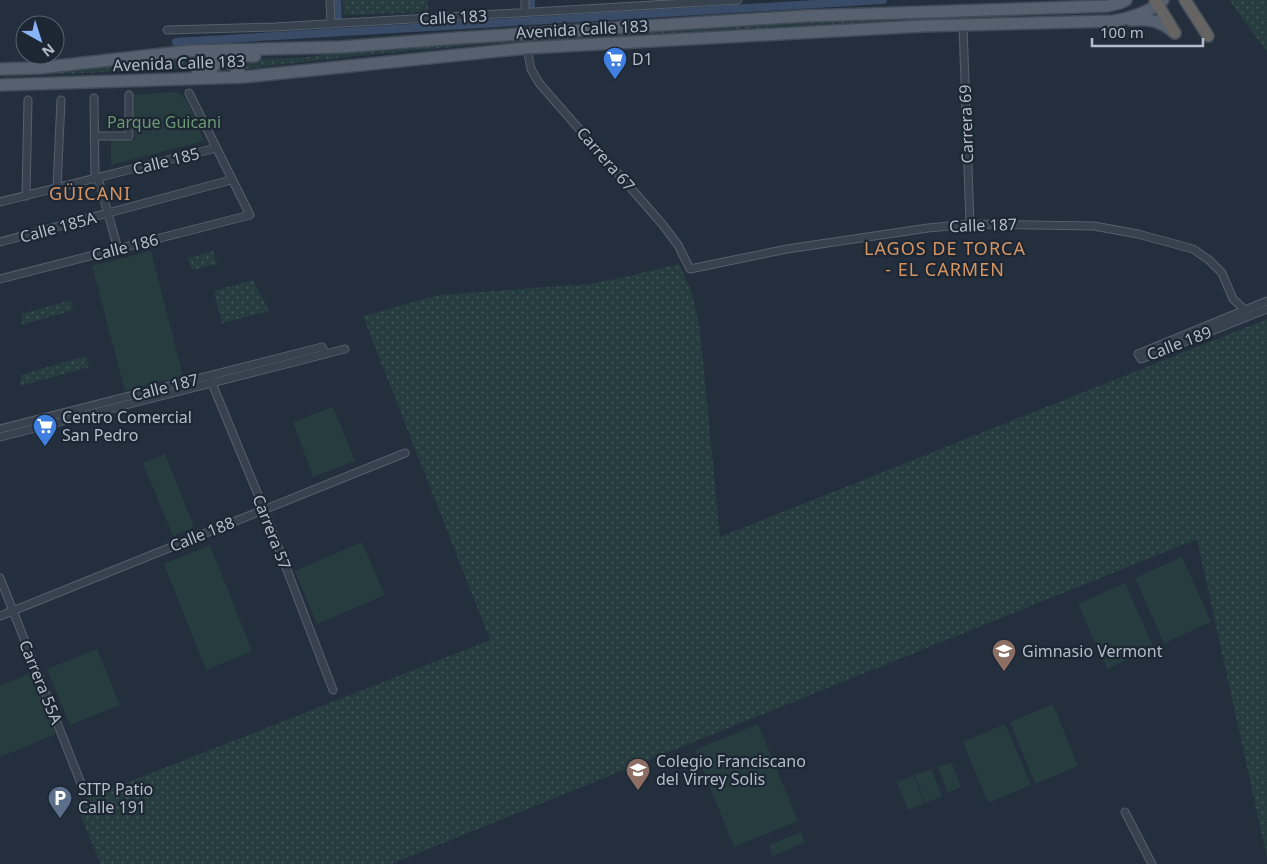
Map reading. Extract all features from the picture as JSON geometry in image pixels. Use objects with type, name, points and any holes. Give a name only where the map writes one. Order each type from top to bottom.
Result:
[{"type":"highway","points":[[1184,0],[1208,36]]},
{"type":"highway","points":[[1159,2],[1175,34]]},
{"type":"main road","name":"Avenida Calle 183","points":[[0,69],[39,68],[207,50],[326,48],[805,16],[1108,6],[1126,0]]},
{"type":"main road","name":"Avenida Calle 183","points":[[0,85],[243,77],[527,48],[963,25],[1114,21],[1133,16],[1159,2]]},
{"type":"main road","points":[[1114,21],[1151,20],[1166,26],[1175,34]]},
{"type":"main road","points":[[243,77],[238,74],[236,68],[236,62],[242,56],[288,56],[326,48]]},
{"type":"main road","points":[[128,81],[166,74],[209,72],[214,67],[215,61],[207,50]]},
{"type":"street","points":[[330,0],[331,24]]},
{"type":"street","points":[[525,0],[525,12]]},
{"type":"street","name":"Calle 183","points":[[167,30],[331,24],[738,0]]},
{"type":"street","name":"Carrera 69","points":[[963,25],[970,224]]},
{"type":"street","name":"Carrera 67","points":[[527,48],[530,68],[539,83],[663,226],[678,245],[690,269]]},
{"type":"street","points":[[189,93],[231,180]]},
{"type":"street","points":[[95,136],[129,136],[129,95]]},
{"type":"street","points":[[94,98],[97,178],[118,249]]},
{"type":"street","points":[[26,196],[28,100]]},
{"type":"street","points":[[57,188],[61,100]]},
{"type":"street","name":"Calle 185","points":[[0,202],[216,148]]},
{"type":"street","name":"Calle 185A","points":[[0,242],[231,180]]},
{"type":"street","name":"Calle 186","points":[[0,279],[250,215],[231,180]]},
{"type":"street","name":"Calle 187","points":[[690,269],[787,249],[893,232],[970,224],[1094,226],[1180,244],[1202,254],[1222,273],[1233,299],[1244,310]]},
{"type":"street","name":"Calle 189","points":[[1267,301],[1138,354],[1141,359],[1267,308]]},
{"type":"street","name":"Calle 187","points":[[0,429],[322,346],[325,354]]},
{"type":"street","name":"Calle 187","points":[[0,437],[345,349]]},
{"type":"street","name":"Carrera 57","points":[[209,375],[333,690]]},
{"type":"street","name":"Calle 188","points":[[0,616],[404,453]]},
{"type":"street","name":"Carrera 55A","points":[[0,578],[82,786]]},
{"type":"street","points":[[1125,812],[1152,864]]},
{"type":"green space","points":[[343,0],[428,0],[428,12],[344,15]]},
{"type":"green space","points":[[1229,0],[1267,0],[1267,51],[1265,49]]},
{"type":"green space","points":[[1108,10],[1108,13],[885,21],[500,43],[355,56],[243,69],[240,63],[246,59],[300,58],[354,51],[446,44],[885,18]]},
{"type":"green space","points":[[202,55],[208,58],[210,62],[208,67],[4,77],[4,74]]},
{"type":"green space","points":[[235,55],[234,72],[215,73],[216,56]]},
{"type":"green space","name":"Parque Guicani","points":[[179,93],[186,99],[204,141],[111,165],[111,140],[135,140],[132,95]]},
{"type":"green space","points":[[151,251],[183,376],[125,391],[92,266]]},
{"type":"green space","points":[[213,251],[217,264],[192,270],[188,258]]},
{"type":"green space","points":[[679,264],[693,296],[700,331],[720,537],[1267,319],[1267,858],[1197,539],[391,864],[101,864],[75,803],[490,640],[363,316],[439,295],[589,284]]},
{"type":"green space","points":[[253,280],[269,311],[222,323],[214,291]]},
{"type":"green space","points":[[71,300],[73,310],[22,325],[22,314]]},
{"type":"green space","points":[[86,356],[89,367],[20,386],[21,375]]},
{"type":"green space","points":[[204,382],[0,435],[0,432]]},
{"type":"green space","points":[[333,407],[355,461],[313,477],[293,422]]},
{"type":"green space","points":[[165,454],[194,527],[173,536],[143,463]]},
{"type":"green space","points":[[362,542],[385,595],[317,624],[295,571]]},
{"type":"green space","points":[[210,545],[252,651],[206,670],[164,564]]},
{"type":"green space","points":[[1182,557],[1211,622],[1164,643],[1135,578]]},
{"type":"green space","points":[[1125,583],[1154,648],[1107,669],[1078,604]]},
{"type":"green space","points":[[97,649],[120,705],[70,725],[47,669]]},
{"type":"green space","points":[[31,673],[56,734],[0,757],[0,686]]},
{"type":"green space","points":[[1053,704],[1078,766],[1035,784],[1010,722]]},
{"type":"green space","points":[[758,724],[798,821],[734,847],[695,750]]},
{"type":"green space","points":[[1005,724],[1031,785],[988,803],[963,742]]},
{"type":"green space","points":[[951,762],[961,787],[948,793],[938,767]]},
{"type":"green space","points":[[931,769],[942,796],[926,803],[914,775]]},
{"type":"green space","points":[[913,776],[925,803],[908,810],[897,782]]},
{"type":"green space","points":[[801,832],[805,842],[773,856],[769,845]]},
{"type":"waterway","points":[[337,0],[338,19]]},
{"type":"waterway","points":[[531,0],[531,5]]},
{"type":"waterway","points":[[176,42],[883,0]]},
{"type":"place","name":"D1","points":[[615,80]]},
{"type":"place","name":"Centro Comercial San Pedro","points":[[45,447]]},
{"type":"place","name":"Gimnasio Vermont","points":[[1004,672]]},
{"type":"place","name":"Colegio Franciscano del Virrey Solis","points":[[638,791]]},
{"type":"place","name":"SITP Patio Calle 191","points":[[60,819]]},
{"type":"district","name":"GÜICANI","points":[[90,194]]},
{"type":"district","name":"LAGOS DE TORCA - EL CARMEN","points":[[945,259]]}]
